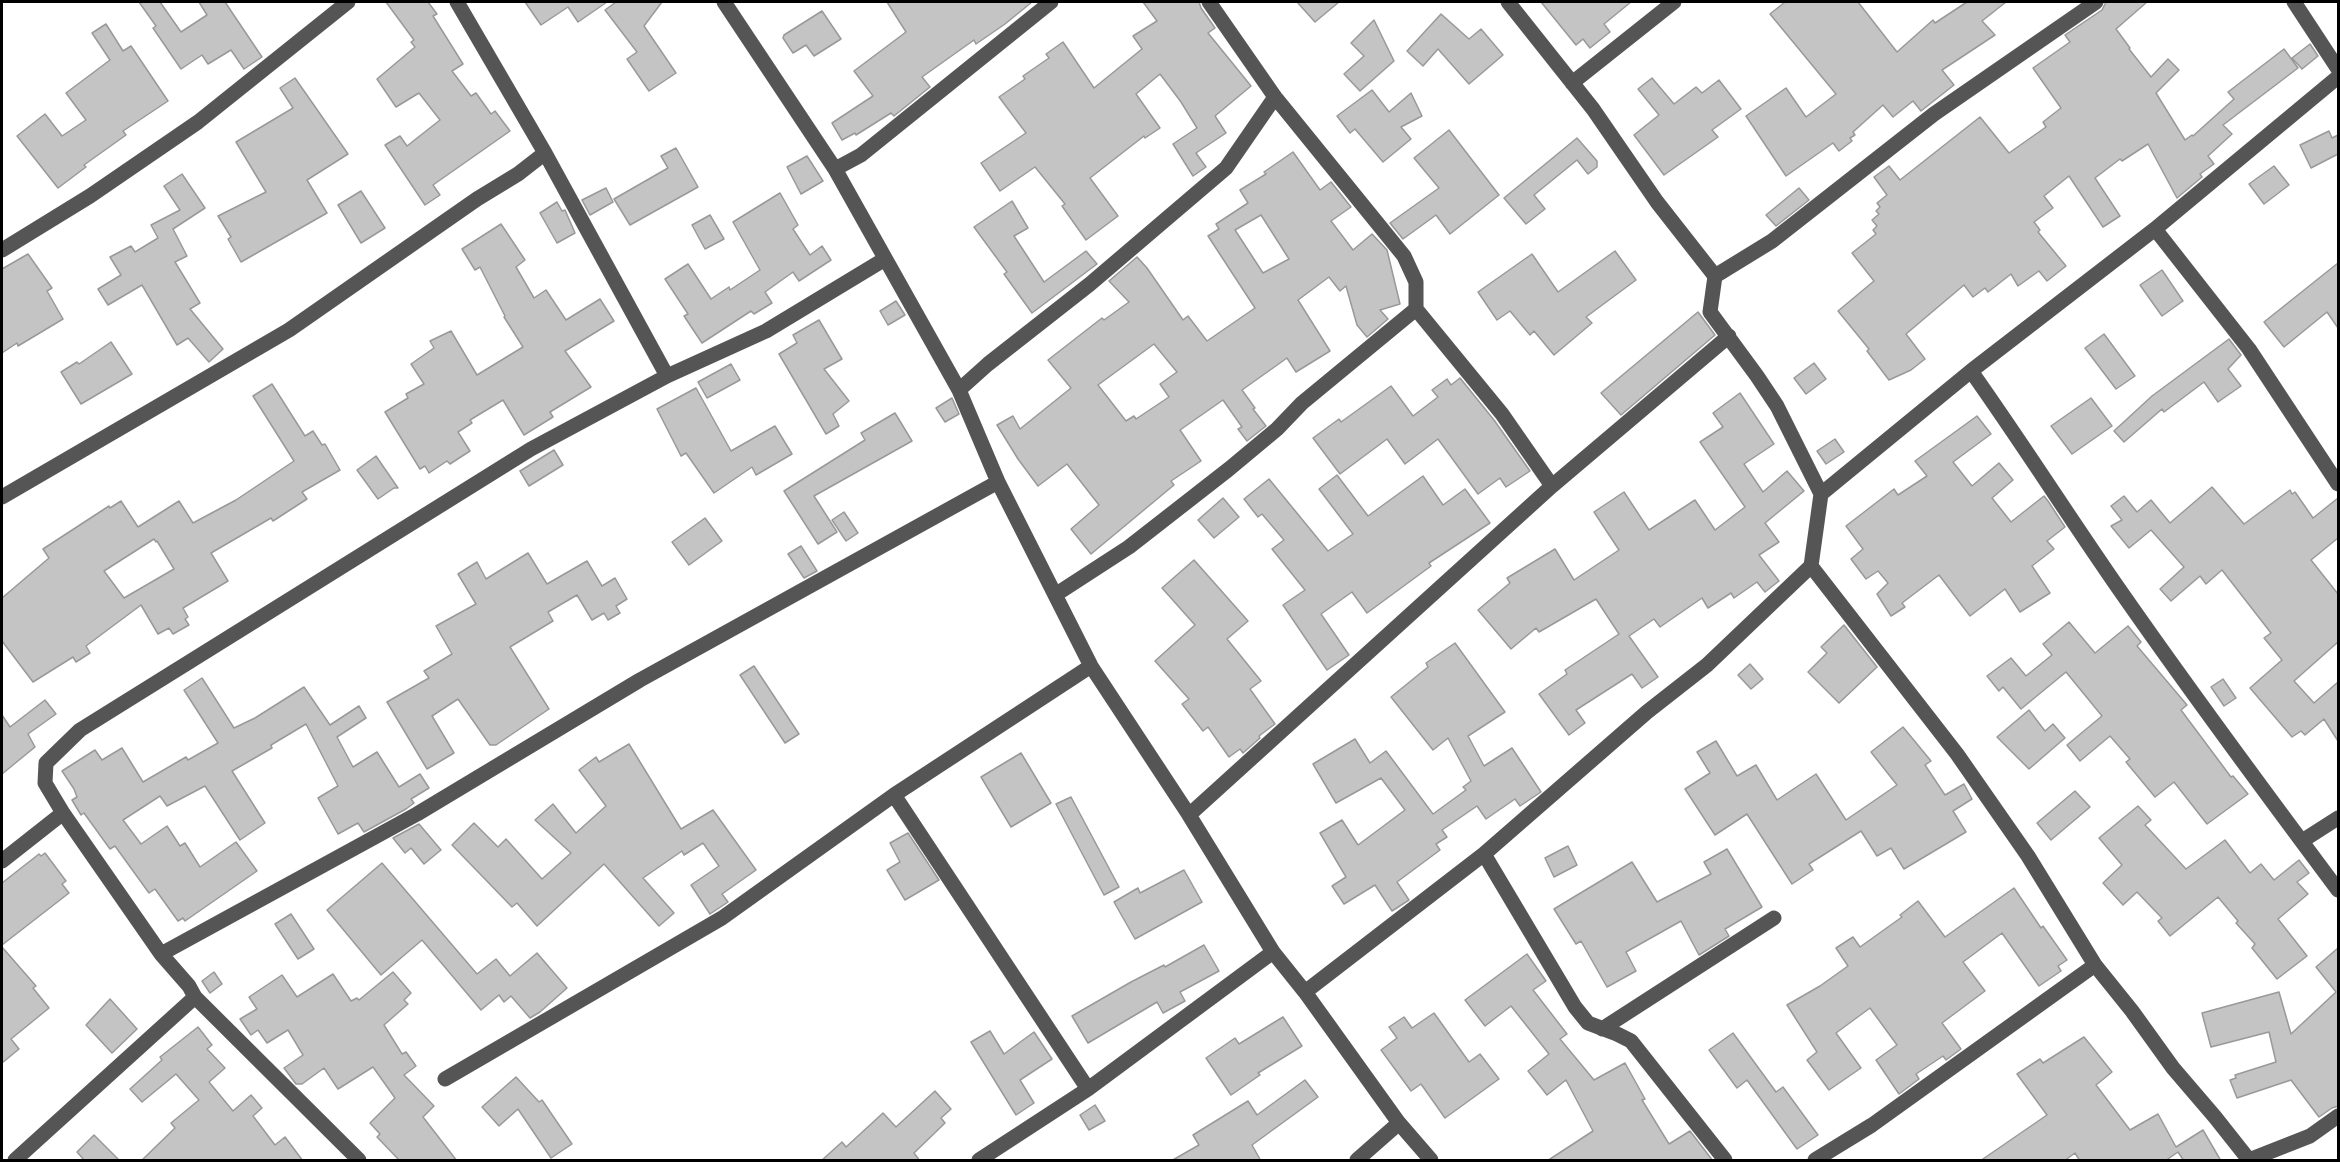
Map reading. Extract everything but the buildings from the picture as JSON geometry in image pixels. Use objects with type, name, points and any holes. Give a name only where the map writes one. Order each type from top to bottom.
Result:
[{"type":"street","points":[[2,250],[90,196],[198,122],[348,2]]},
{"type":"street","points":[[457,2],[545,153],[667,376]]},
{"type":"street","points":[[724,2],[835,169],[959,390],[998,482],[1091,666],[1189,815],[1273,952],[1305,992],[1399,1123],[1431,1161]]},
{"type":"street","points":[[835,169],[861,155],[1051,2]]},
{"type":"street","points":[[1209,2],[1275,97],[1404,256],[1416,282],[1416,309],[1502,414],[1552,486]]},
{"type":"street","points":[[1305,992],[1484,854],[1647,712],[1707,665],[1811,566],[1821,494],[1777,406],[1710,312],[1715,276],[1657,202],[1593,109],[1508,2]]},
{"type":"street","points":[[1572,83],[1674,2]]},
{"type":"street","points":[[1715,276],[1772,241],[1934,114],[2096,2]]},
{"type":"street","points":[[2294,2],[2338,69]]},
{"type":"street","points":[[1821,494],[1971,371],[2155,229],[2338,77]]},
{"type":"street","points":[[959,390],[988,364],[1090,284],[1226,168],[1275,97]]},
{"type":"street","points":[[2,497],[289,330],[477,199],[518,174],[545,153]]},
{"type":"street","points":[[2155,229],[2249,349],[2338,484]]},
{"type":"street","points":[[359,1161],[195,997],[189,986],[161,954],[63,813],[45,783],[46,763],[80,730],[531,448],[667,376],[766,331],[885,259]]},
{"type":"street","points":[[1055,595],[1128,547],[1229,469],[1276,429],[1302,403],[1416,309]]},
{"type":"street","points":[[1189,815],[1552,486],[1729,336]]},
{"type":"street","points":[[1971,371],[2022,442],[2120,591],[2217,723],[2247,769],[2338,890]]},
{"type":"street","points":[[161,954],[417,814],[640,680],[998,482]]},
{"type":"street","points":[[1811,566],[1957,754],[2028,856],[2096,965],[2173,1068],[2216,1117],[2249,1161],[2310,1136],[2338,1116]]},
{"type":"street","points":[[446,1079],[722,918],[894,795],[1091,666]]},
{"type":"street","points":[[894,795],[1088,1089]]},
{"type":"street","points":[[2,861],[63,813]]},
{"type":"street","points":[[2302,841],[2338,818]]},
{"type":"street","points":[[1484,854],[1575,1007],[1587,1023],[1631,1041],[1725,1161]]},
{"type":"street","points":[[1602,1029],[1774,918]]},
{"type":"street","points":[[979,1161],[1088,1089],[1273,952]]},
{"type":"street","points":[[1815,1161],[1872,1125],[2096,965]]},
{"type":"street","points":[[15,1161],[195,997]]},
{"type":"street","points":[[1357,1161],[1399,1123]]}]
